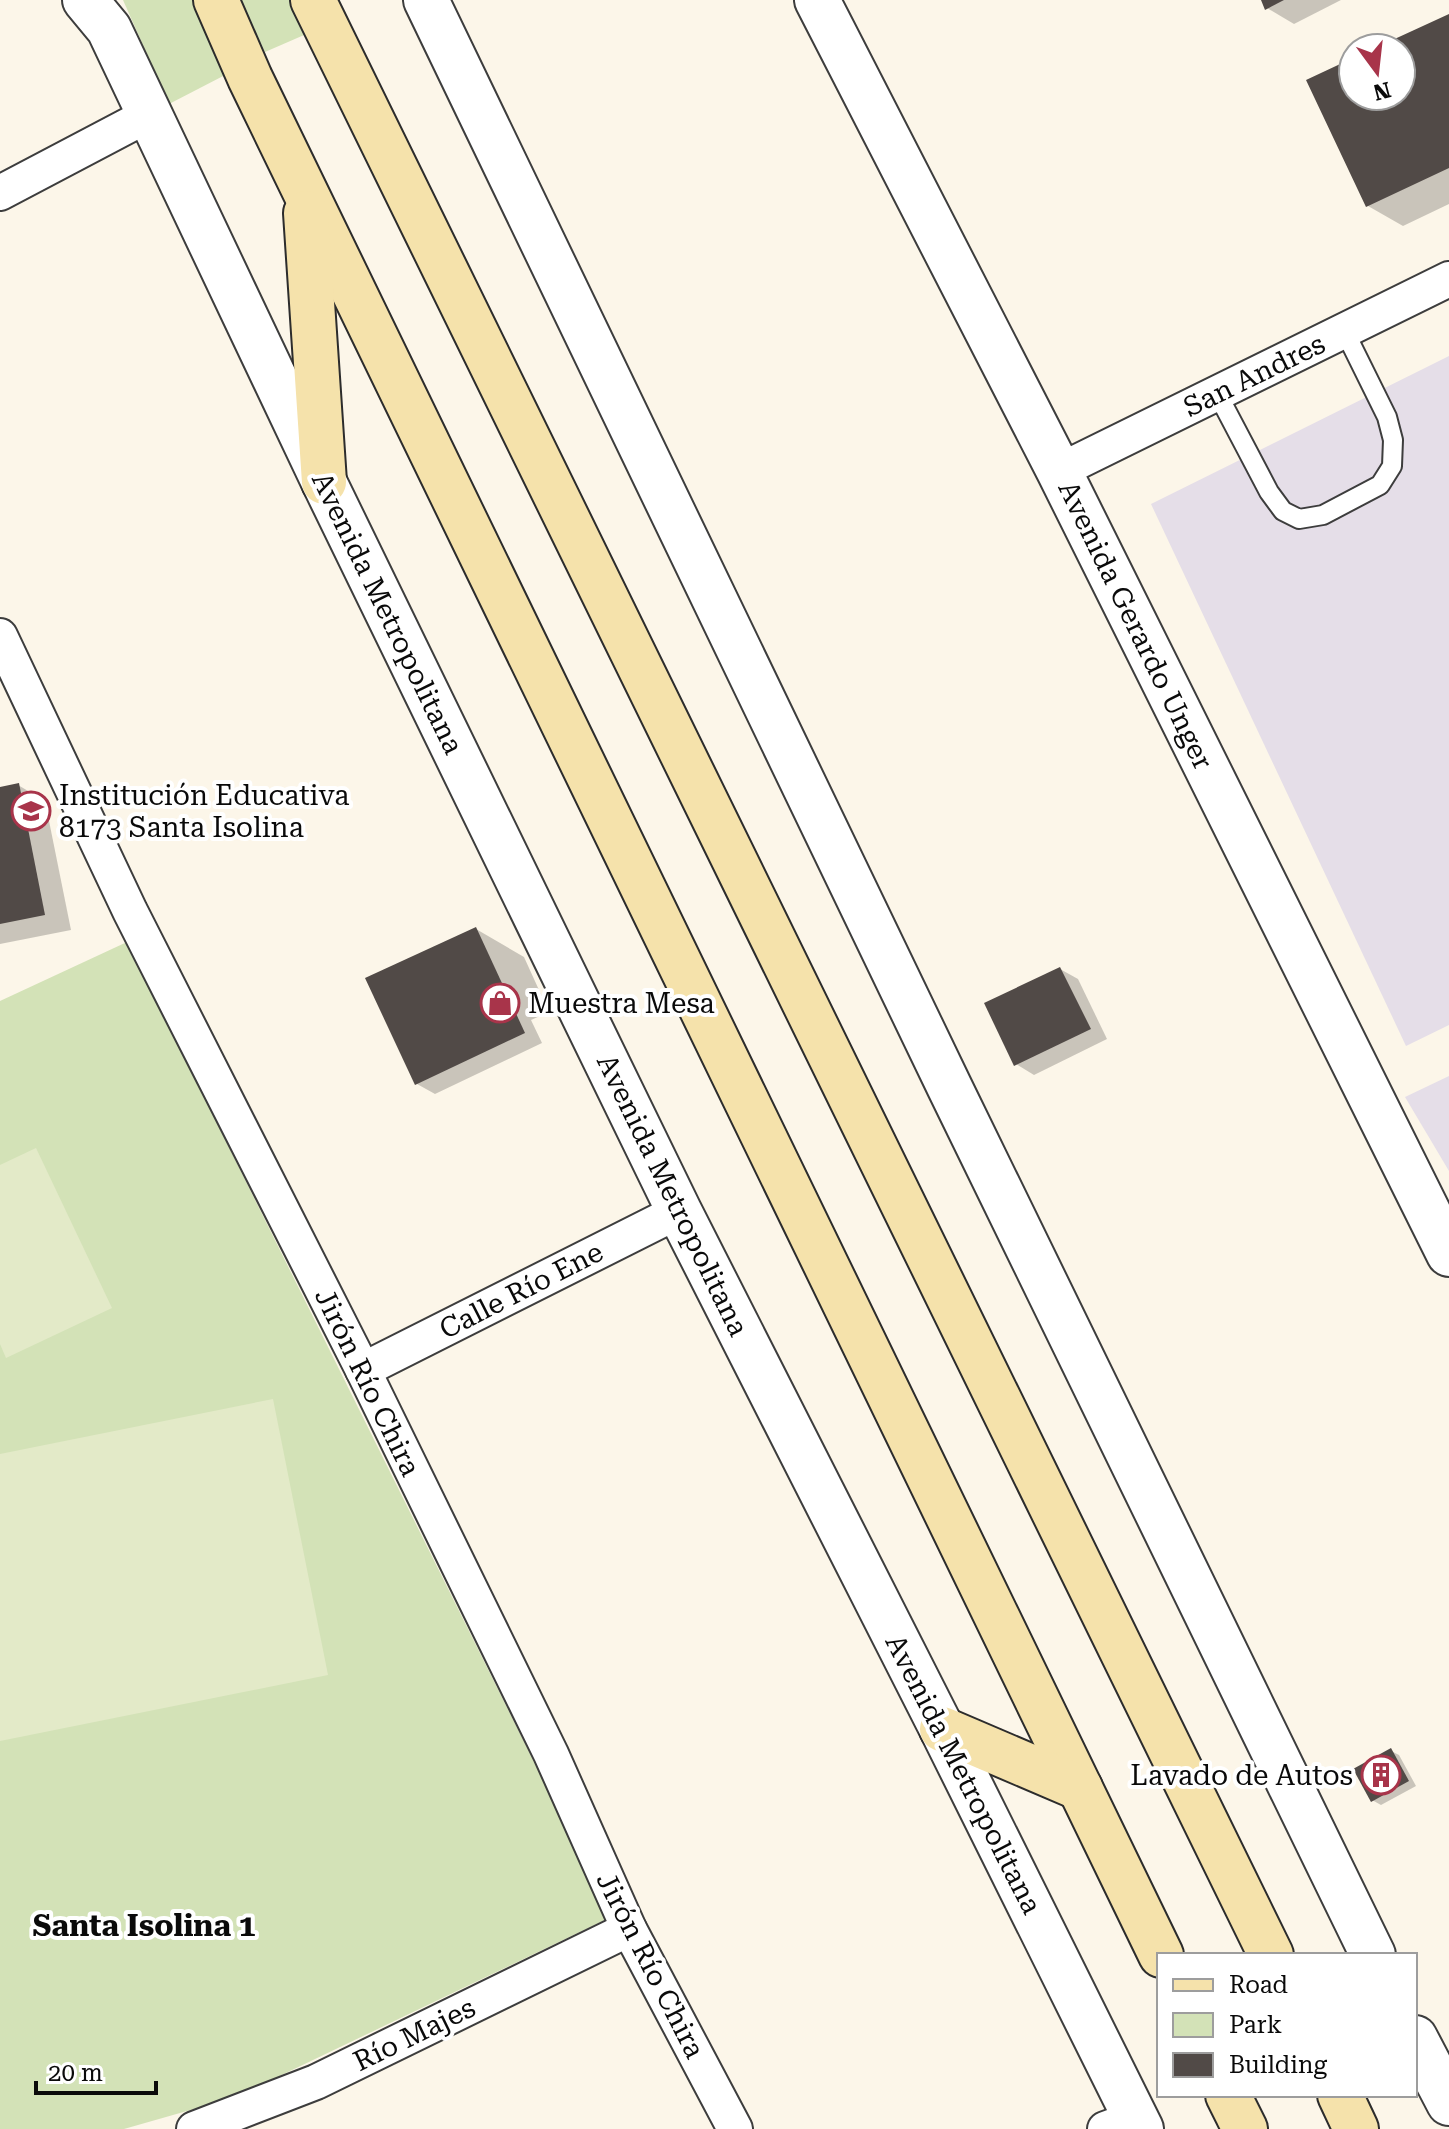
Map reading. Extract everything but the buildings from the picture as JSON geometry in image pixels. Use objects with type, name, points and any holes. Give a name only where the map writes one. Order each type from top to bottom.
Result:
[{"type":"main road","points":[[216,0],[305,190],[1160,1953]]},
{"type":"main road","points":[[313,0],[1270,1953]]},
{"type":"main road","points":[[305,190],[324,482]]},
{"type":"main road","points":[[942,1729],[1080,1788]]},
{"type":"main road","points":[[1229,2097],[1245,2129]]},
{"type":"main road","points":[[1341,2097],[1356,2129]]},
{"type":"street","name":"Avenida Metropolitana","points":[[85,0],[109,29],[324,482],[679,1211],[942,1729],[1127,2125]]},
{"type":"street","points":[[426,0],[950,1088],[1372,1953]]},
{"type":"street","name":"Avenida Gerardo Unger","points":[[817,0],[1059,471],[1449,1254]]},
{"type":"street","points":[[0,193],[150,114]]},
{"type":"street","name":"San Andres","points":[[1059,471],[1449,279]]},
{"type":"street","name":"Jirón Río Chira","points":[[0,636],[130,911],[363,1370],[551,1754],[629,1929],[735,2129]]},
{"type":"street","name":"Calle Río Ene","points":[[363,1370],[679,1211]]},
{"type":"street","name":"Río Majes","points":[[194,2129],[316,2082],[629,1929]]},
{"type":"street","points":[[1417,2042],[1449,2103]]},
{"type":"lane","points":[[1217,393],[1269,492],[1283,511],[1299,519],[1323,515],[1380,485],[1392,466],[1393,440],[1387,417],[1344,330]]},
{"type":"shaded area","points":[[1449,356],[1449,1025],[1406,1046],[1151,504]]},
{"type":"shaded area","points":[[1449,1076],[1449,1171],[1405,1097]]},
{"type":"green space","points":[[123,0],[198,0],[229,73],[169,104]]},
{"type":"green space","points":[[240,0],[295,0],[311,32],[265,52]]},
{"type":"green space","points":[[127,942],[611,1917],[236,2097],[124,2129],[0,2129],[0,1001]]},
{"type":"green space","points":[[36,1148],[112,1308],[6,1358],[0,1344],[0,1165]]},
{"type":"green space","points":[[273,1399],[328,1675],[0,1741],[0,1454]]},
{"type":"place","name":"Institución Educativa 8173 Santa Isolina","points":[[31,811]]},
{"type":"place","name":"Muestra Mesa","points":[[500,1003]]},
{"type":"place","name":"Lavado de Autos","points":[[1381,1775]]},
{"type":"district","name":"Santa Isolina 1","points":[[144,1926]]}]
